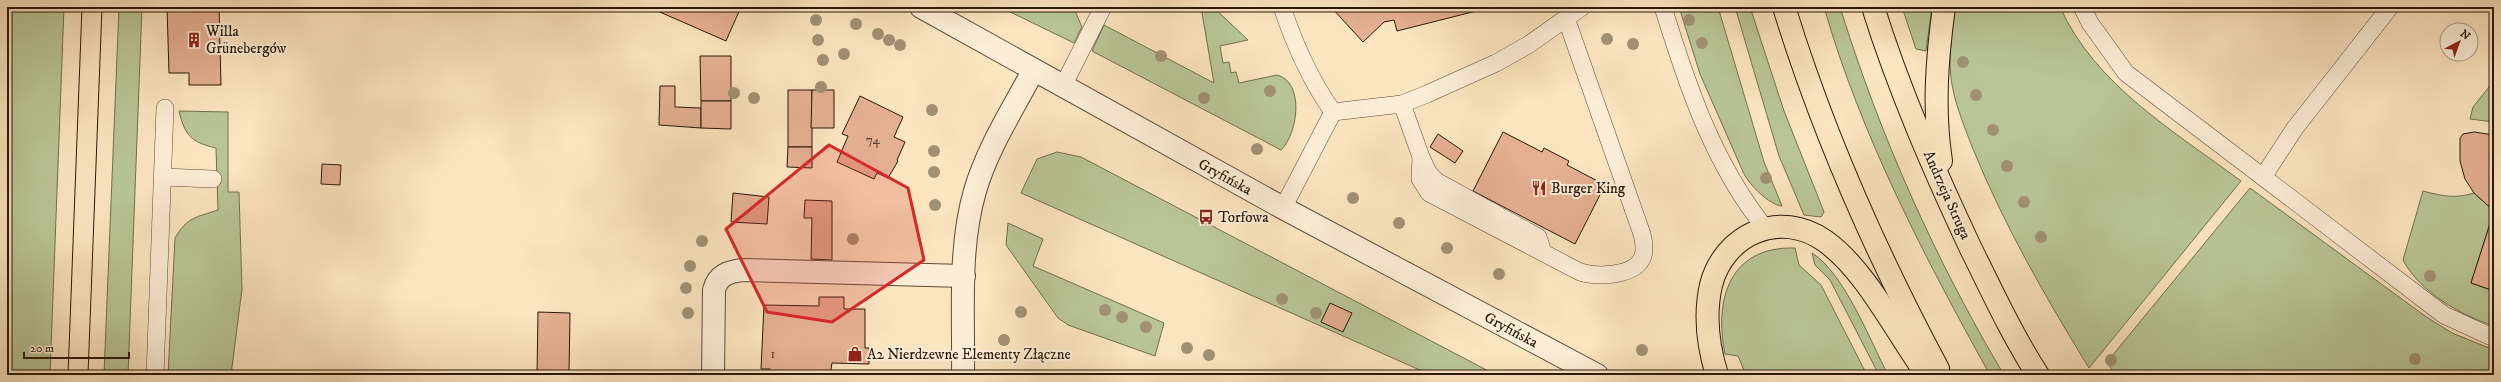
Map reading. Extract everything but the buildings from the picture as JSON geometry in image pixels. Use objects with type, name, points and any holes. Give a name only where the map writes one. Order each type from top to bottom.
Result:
[{"type":"main road","points":[[1784,7],[1817,108],[1853,198],[1882,262],[1941,375]]},
{"type":"main road","name":"Andrzeja Struga","points":[[1873,7],[1888,55],[1948,199],[1995,299],[2038,375]]},
{"type":"main road","points":[[1944,7],[1939,48],[1936,128],[1948,199]]},
{"type":"main road","points":[[1717,375],[1708,332],[1708,306],[1711,284],[1719,266],[1734,246],[1748,236],[1765,228],[1784,225],[1804,230],[1831,246],[1861,278],[1927,375]]},
{"type":"street","name":"Gryfińska","points":[[921,7],[1283,208],[1597,375]]},
{"type":"street","points":[[963,375],[964,276],[969,214],[979,179],[1034,70]]},
{"type":"street","points":[[713,375],[714,290],[717,280],[727,272],[742,270],[964,276]]},
{"type":"lane","points":[[1063,86],[1103,7]]},
{"type":"lane","points":[[1282,7],[1296,43],[1323,98],[1333,112]]},
{"type":"lane","points":[[1333,112],[1402,104],[1496,63],[1528,45],[1582,7]]},
{"type":"lane","points":[[1663,7],[1693,98],[1712,143],[1737,190],[1765,228]]},
{"type":"lane","points":[[2082,7],[2090,23],[2126,73],[2444,315],[2494,338]]},
{"type":"lane","points":[[2263,177],[2295,128],[2390,7]]},
{"type":"lane","points":[[1402,104],[1421,157],[1420,179],[1429,193],[1580,272],[1606,275],[1632,267],[1639,263],[1644,247],[1642,234],[1566,18]]},
{"type":"lane","points":[[155,375],[165,108]]},
{"type":"lane","points":[[1283,208],[1333,112]]},
{"type":"lane","points":[[163,177],[213,179]]},
{"type":"highlighted area","points":[[829,145],[908,188],[924,260],[832,322],[767,312],[726,229]]},
{"type":"green space","points":[[7,7],[64,7],[50,375],[7,375]]},
{"type":"green space","points":[[119,7],[142,7],[128,375],[104,375]]},
{"type":"green space","points":[[1000,7],[1068,7],[1075,11],[1082,27],[1074,43]]},
{"type":"green space","points":[[1201,7],[1213,7],[1248,40],[1220,46],[1223,63],[1229,62],[1231,73],[1236,72],[1239,83],[1277,75],[1286,80],[1292,87],[1296,109],[1295,121],[1287,142],[1281,150],[1092,51],[1104,25],[1214,83]]},
{"type":"green space","points":[[1679,7],[1718,7],[1764,162],[1782,206],[1771,202],[1760,194],[1744,174],[1700,74]]},
{"type":"green space","points":[[1735,7],[1750,7],[1784,111],[1824,212],[1821,217],[1804,215],[1779,156]]},
{"type":"green space","points":[[1824,7],[1840,7],[1873,103],[1911,196],[1955,287],[2004,375],[1990,375],[1896,196],[1856,102]]},
{"type":"green space","points":[[1902,7],[1932,7],[1926,51],[1916,49]]},
{"type":"green space","points":[[1955,7],[2060,7],[2075,35],[2094,60],[2115,83],[2164,125],[2241,181],[2089,368],[2026,261],[1985,177],[1965,129],[1952,86],[1950,64],[1950,50]]},
{"type":"green space","points":[[2494,81],[2494,122],[2470,119],[2473,107]]},
{"type":"green space","points":[[179,111],[228,112],[228,192],[239,192],[242,289],[231,375],[168,375],[175,238],[179,231],[188,222],[198,216],[218,210],[216,148],[207,146],[190,137],[181,120]]},
{"type":"green space","points":[[1057,152],[1081,157],[1496,375],[1431,375],[1021,193],[1037,159]]},
{"type":"green space","points":[[2250,188],[2425,316],[2452,333],[2494,350],[2494,375],[2115,375],[2107,362]]},
{"type":"green space","points":[[2423,191],[2448,196],[2461,196],[2474,193],[2494,211],[2471,283],[2494,291],[2494,326],[2468,316],[2442,301],[2430,292],[2410,272],[2403,260]]},
{"type":"green space","points":[[1008,223],[1043,239],[1033,266],[1164,323],[1155,356],[1068,325],[1058,318],[1006,245]]},
{"type":"green space","points":[[1795,248],[1799,265],[1821,285],[1867,375],[1746,375],[1738,356],[1725,354],[1722,334],[1722,314],[1725,296],[1731,280],[1741,266],[1755,256],[1773,250]]},
{"type":"green space","points":[[1812,253],[1824,263],[1845,291],[1888,375],[1879,375],[1830,280],[1815,265]]},
{"type":"tram line","points":[[68,375],[82,7]]},
{"type":"tram line","points":[[88,375],[102,7]]},
{"type":"place","name":"Willa Grünebergów","points":[[194,40]]},
{"type":"place","name":"Burger King","points":[[1539,188]]},
{"type":"place","name":"Torfowa","points":[[1206,217]]},
{"type":"place","name":"A2 Nierdzewne Elementy Złączne","points":[[855,354]]}]
